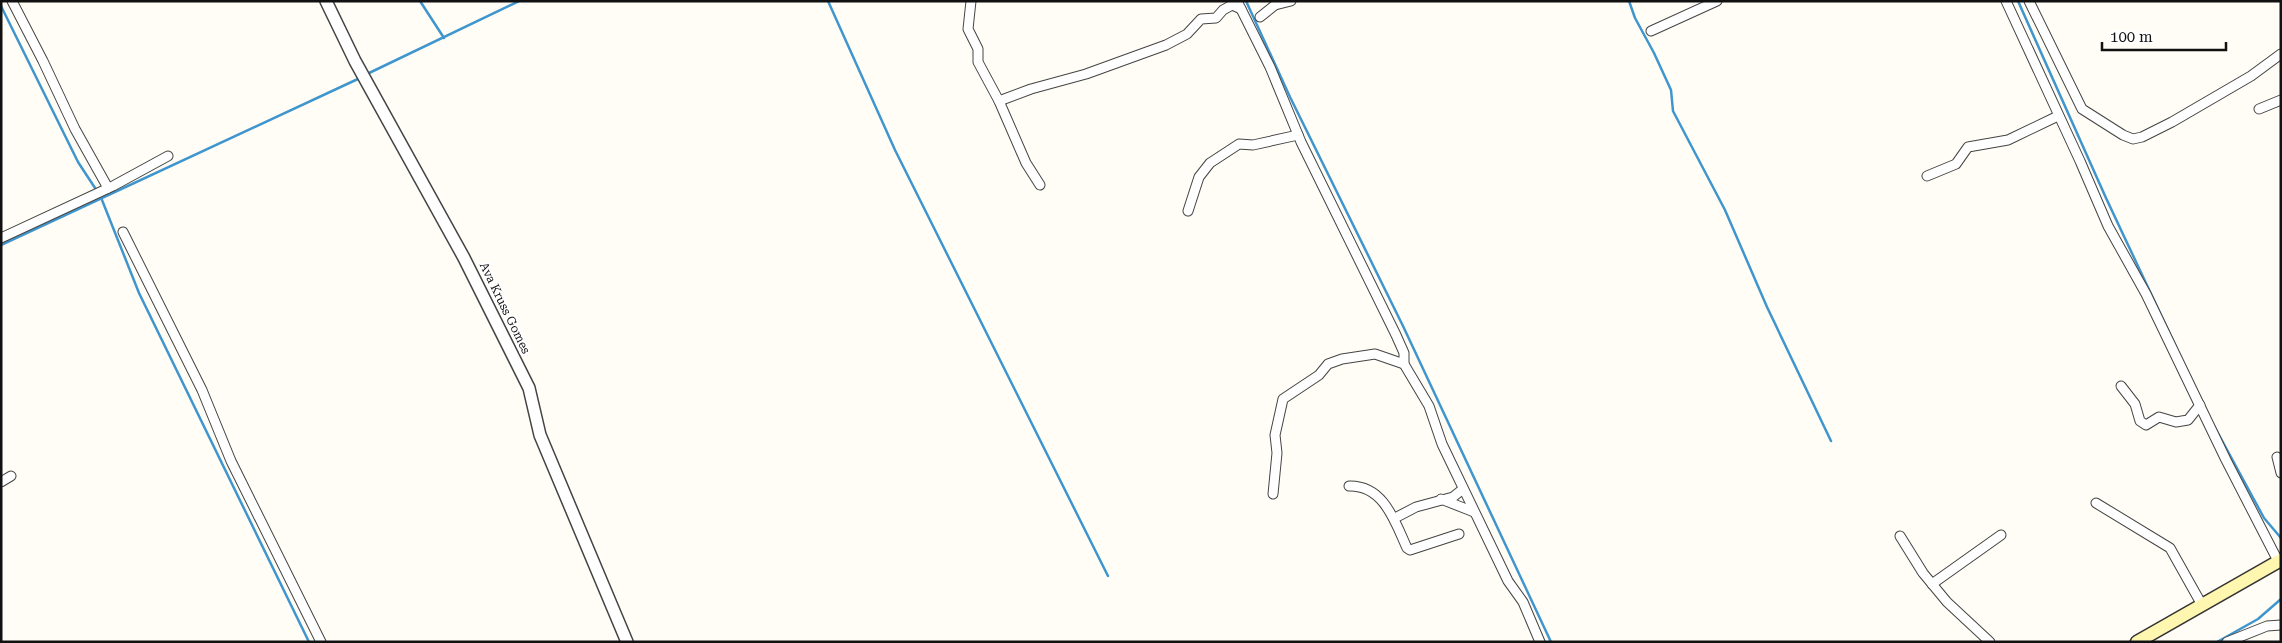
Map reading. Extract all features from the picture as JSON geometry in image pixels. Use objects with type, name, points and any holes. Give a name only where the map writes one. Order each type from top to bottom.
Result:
[{"type":"main road","points":[[2138,642],[2279,560]]},
{"type":"street","points":[[12,1],[75,129],[108,188]]},
{"type":"street","name":"Ava Kruss Gomes","points":[[326,1],[355,61],[464,258],[529,388],[540,435],[627,642]]},
{"type":"street","points":[[971,1],[968,30],[978,50],[978,62],[999,102],[1026,163],[1040,185]]},
{"type":"street","points":[[1260,17],[1276,6],[1291,1]]},
{"type":"street","points":[[1651,31],[1717,1]]},
{"type":"street","points":[[2006,1],[2108,226],[2146,294],[2279,560]]},
{"type":"street","points":[[2029,1],[2082,109],[2123,135],[2133,138],[2142,137],[2172,122],[2251,76],[2281,54]]},
{"type":"street","points":[[999,102],[1031,89],[1086,74],[1166,45],[1187,34],[1201,19],[1216,18],[1223,10],[1232,5],[1239,5],[1270,67],[1298,135],[1396,335],[1404,353],[1404,364],[1429,406],[1442,444],[1463,489],[1508,581],[1523,602],[1540,642]]},
{"type":"street","points":[[2259,108],[2281,100]]},
{"type":"street","points":[[1926,176],[1956,164],[1967,147],[2008,140],[2058,116]]},
{"type":"street","points":[[1188,211],[1200,177],[1210,163],[1239,144],[1253,145],[1298,135]]},
{"type":"street","points":[[1,238],[108,188],[165,160],[168,156]]},
{"type":"street","points":[[123,232],[202,390],[231,461],[321,642]]},
{"type":"street","points":[[1273,494],[1277,452],[1275,435],[1283,399],[1319,375],[1328,364],[1342,359],[1375,354],[1404,364]]},
{"type":"street","points":[[2120,386],[2135,404],[2140,421],[2146,425],[2159,417],[2176,422],[2188,420],[2200,405]]},
{"type":"street","points":[[2277,457],[2281,473]]},
{"type":"street","points":[[1,482],[11,476]]},
{"type":"street","points":[[1349,486],[1359,486],[1372,491],[1394,518],[1407,548],[1410,550],[1458,534]]},
{"type":"street","points":[[1394,518],[1416,507],[1454,497],[1463,489]]},
{"type":"street","points":[[1441,499],[1474,512]]},
{"type":"street","points":[[2096,502],[2170,548],[2202,604]]},
{"type":"street","points":[[1932,584],[2001,535]]},
{"type":"street","points":[[1900,536],[1932,584],[1947,602],[1990,642]]},
{"type":"street","points":[[2226,642],[2267,626],[2281,625]]},
{"type":"waterway","points":[[420,1],[444,38]]},
{"type":"waterway","points":[[367,74],[519,1]]},
{"type":"waterway","points":[[828,1],[895,150],[1108,576]]},
{"type":"waterway","points":[[1246,1],[1290,97],[1403,326],[1551,642]]},
{"type":"waterway","points":[[1629,1],[1635,18],[1671,90],[1673,111],[1725,210],[1767,307],[1831,441]]},
{"type":"waterway","points":[[2018,1],[2106,198],[2176,347]]},
{"type":"waterway","points":[[1,6],[78,162],[97,191]]},
{"type":"waterway","points":[[1,245],[360,78]]},
{"type":"waterway","points":[[100,195],[139,293],[309,642]]},
{"type":"waterway","points":[[2213,424],[2264,518],[2281,538]]},
{"type":"waterway","points":[[2217,642],[2258,619],[2281,599]]}]
